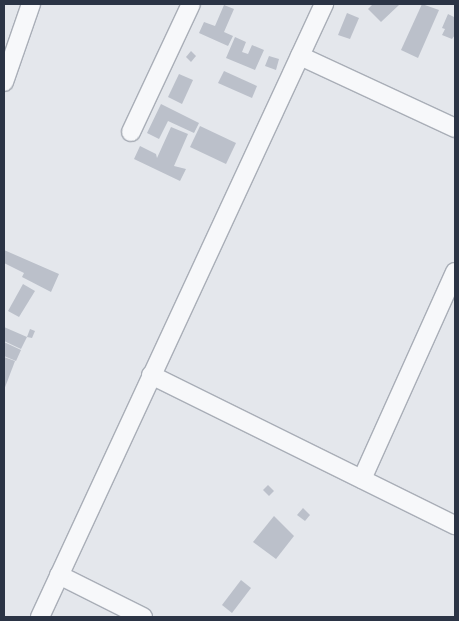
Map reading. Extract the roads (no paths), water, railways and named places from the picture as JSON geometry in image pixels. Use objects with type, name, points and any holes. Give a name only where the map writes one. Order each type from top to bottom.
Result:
[{"type":"street","points":[[4,82],[31,4]]},
{"type":"street","points":[[131,132],[192,4]]},
{"type":"street","points":[[40,617],[324,4]]},
{"type":"street","points":[[300,56],[455,128]]},
{"type":"street","points":[[362,480],[455,272]]},
{"type":"street","points":[[151,375],[455,526]]},
{"type":"street","points":[[59,575],[143,617]]}]
